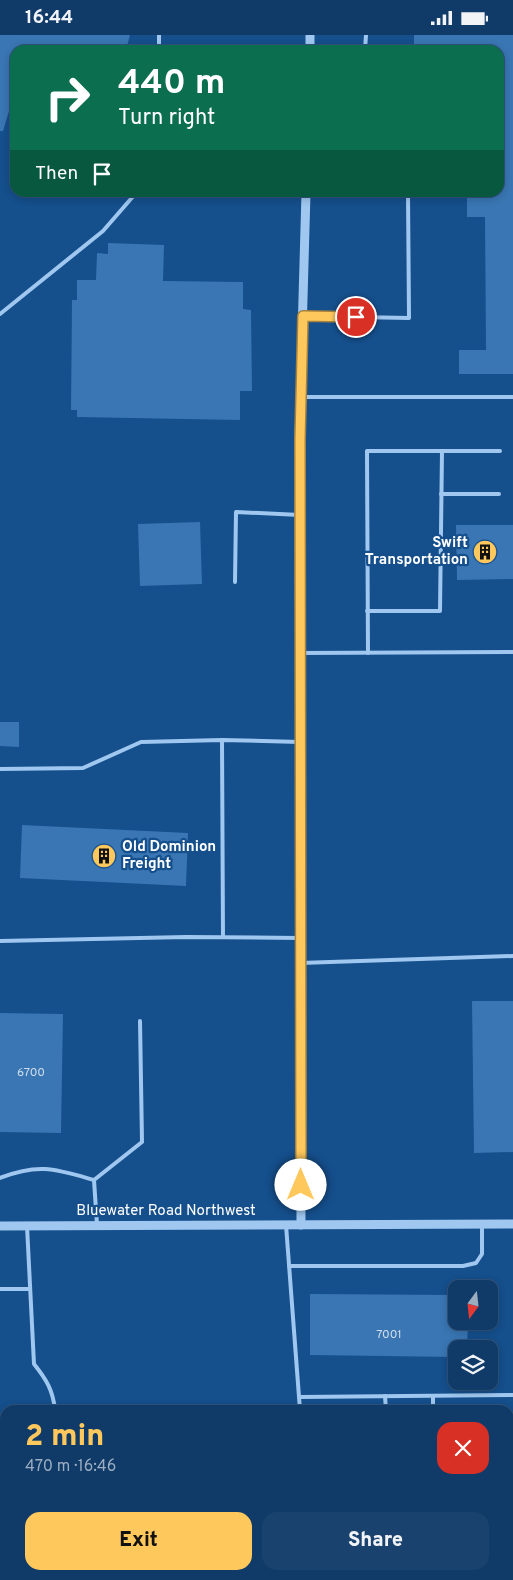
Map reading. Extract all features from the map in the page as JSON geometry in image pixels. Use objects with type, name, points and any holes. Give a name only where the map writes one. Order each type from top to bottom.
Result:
[{"type":"street","points":[[301,1225],[300,515],[306,197]]},
{"type":"street","name":"Bluewater Road Northwest","points":[[0,1226],[513,1224]]},
{"type":"lane","points":[[0,314],[103,231],[133,197]]},
{"type":"lane","points":[[303,316],[409,318],[408,197]]},
{"type":"lane","points":[[301,397],[513,397]]},
{"type":"lane","points":[[368,653],[367,451],[500,451]]},
{"type":"lane","points":[[368,611],[440,611],[442,451]]},
{"type":"lane","points":[[441,494],[499,494]]},
{"type":"lane","points":[[235,582],[236,512],[300,515]]},
{"type":"lane","points":[[300,653],[513,652]]},
{"type":"lane","points":[[0,769],[82,768],[141,742],[222,740],[300,742]]},
{"type":"lane","points":[[222,740],[223,937]]},
{"type":"lane","points":[[0,941],[223,937],[300,938]]},
{"type":"lane","points":[[300,963],[513,956]]},
{"type":"lane","points":[[94,1180],[142,1142],[140,1021]]},
{"type":"lane","points":[[0,1178],[22,1169],[52,1168],[94,1180]]},
{"type":"lane","points":[[94,1180],[97,1225]]},
{"type":"lane","points":[[286,1225],[295,1369],[300,1405]]},
{"type":"lane","points":[[289,1266],[463,1266],[476,1263],[482,1254],[482,1225]]},
{"type":"lane","points":[[27,1226],[34,1364],[46,1379],[53,1393],[54,1405]]},
{"type":"lane","points":[[0,1289],[30,1289]]},
{"type":"lane","points":[[299,1397],[513,1395]]},
{"type":"lane","points":[[385,1396],[386,1405]]},
{"type":"lane","points":[[433,1396],[433,1405]]},
{"type":"building","points":[[0,35],[130,35],[127,45],[10,45],[10,111],[3,131],[0,131]]},
{"type":"building","points":[[414,35],[513,35],[513,374],[459,374],[459,350],[486,350],[485,217],[467,217],[467,197],[504,197],[504,45],[414,45]]},
{"type":"building","points":[[108,243],[164,245],[163,281],[243,282],[243,309],[251,310],[252,391],[240,391],[240,420],[77,417],[77,410],[71,410],[72,300],[77,300],[77,280],[96,280],[97,253],[108,254]]},
{"type":"building","points":[[200,522],[202,584],[140,586],[138,524]]},
{"type":"building","name":"Swift Transportation","points":[[456,525],[513,525],[513,579],[457,580]]},
{"type":"building","points":[[0,722],[19,722],[19,747],[0,746]]},
{"type":"building","name":"Old Dominion Freight","points":[[22,825],[188,833],[186,886],[20,878]]},
{"type":"building","points":[[472,1001],[513,1001],[513,1152],[474,1153]]},
{"type":"building","points":[[0,1013],[63,1014],[61,1133],[0,1132]]},
{"type":"building","points":[[310,1294],[448,1295],[448,1330],[468,1330],[467,1340],[448,1340],[448,1357],[310,1355]]},
{"type":"place","name":"Swift Transportation","points":[[485,552]]},
{"type":"place","name":"Old Dominion Freight","points":[[104,856]]},
{"type":"route","points":[[301,1185],[300,439],[303,316],[356,317]]}]
